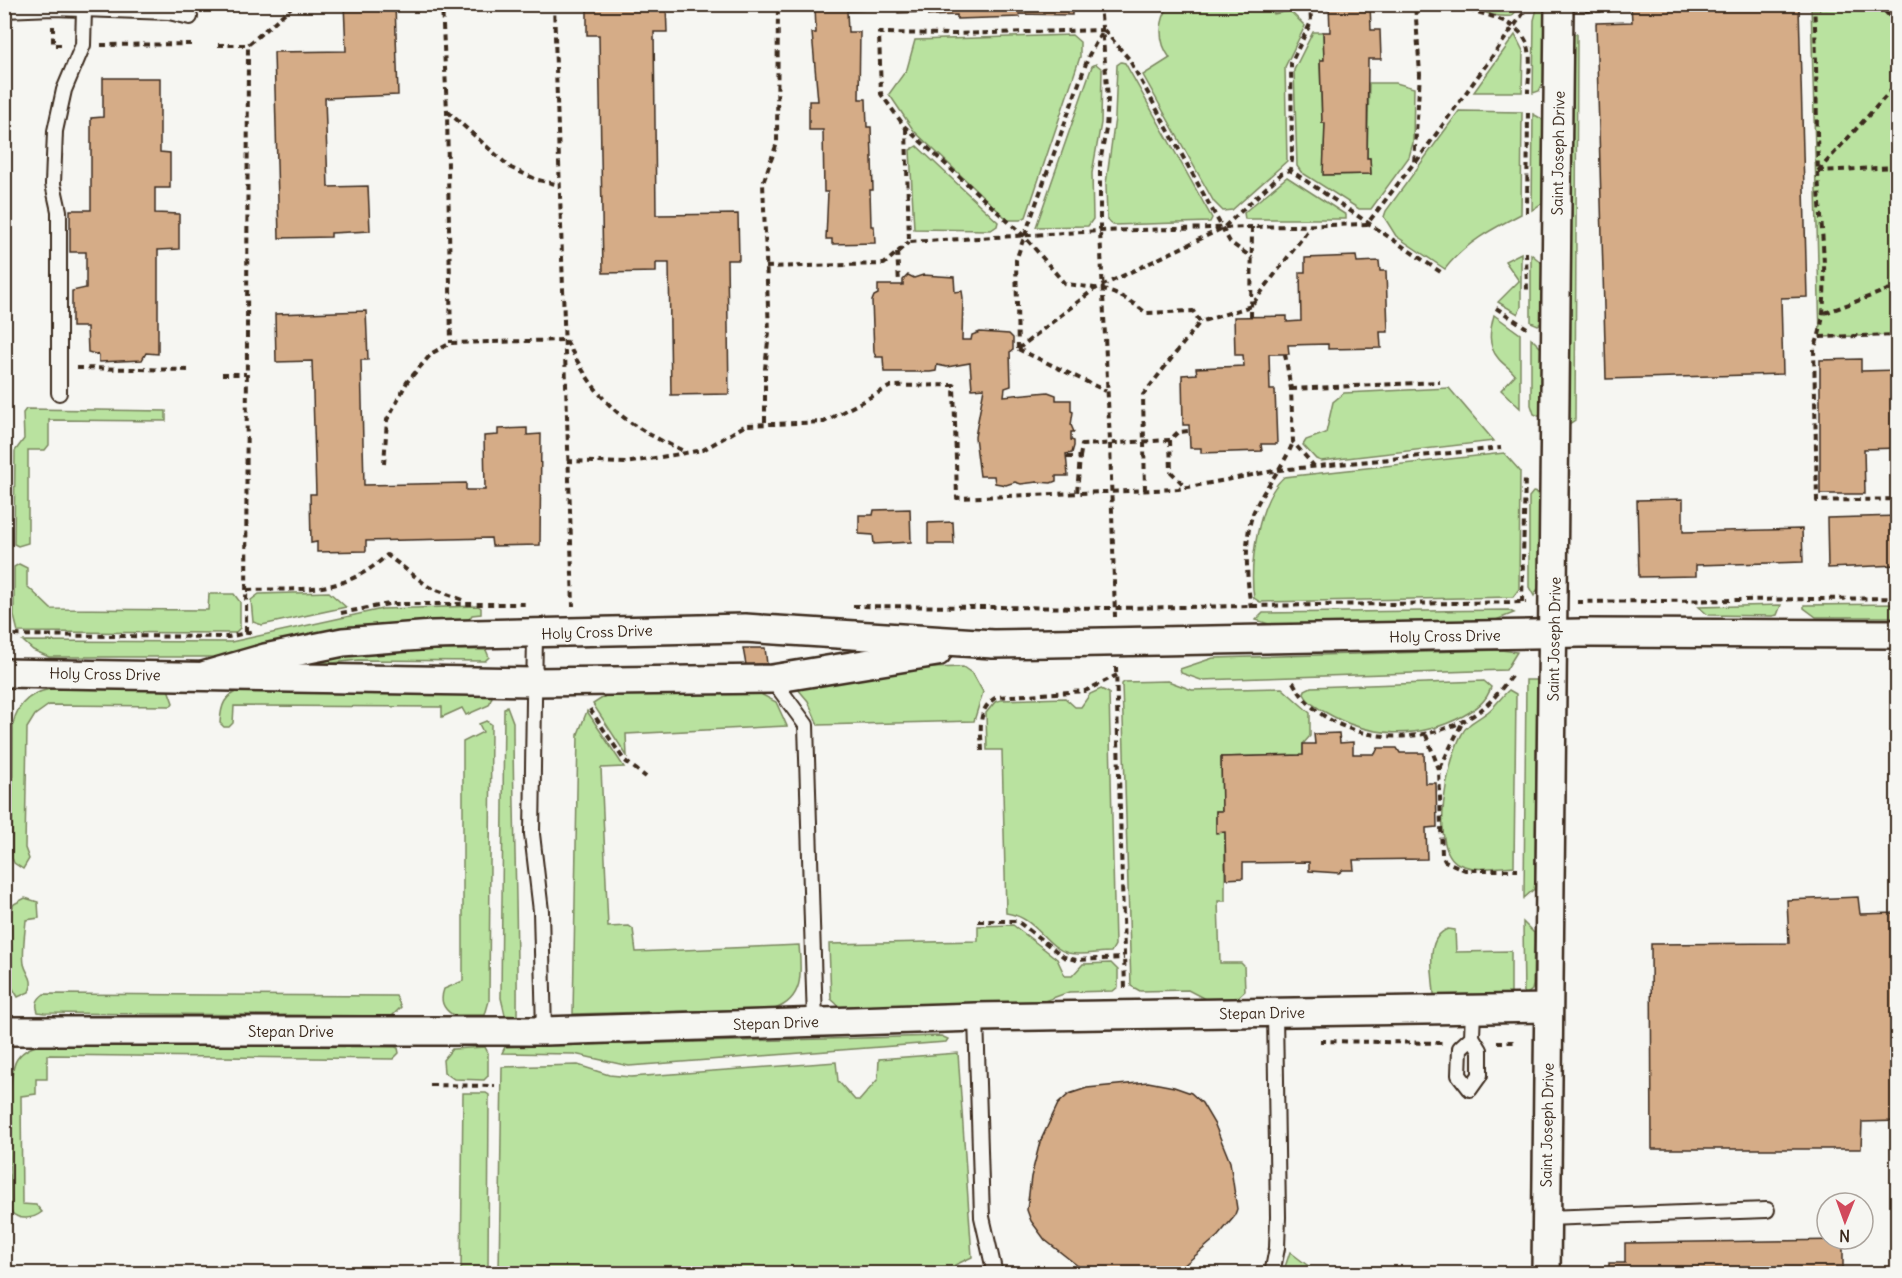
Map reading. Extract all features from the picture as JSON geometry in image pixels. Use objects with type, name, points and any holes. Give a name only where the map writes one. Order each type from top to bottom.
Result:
[{"type":"street","name":"Saint Joseph Drive","points":[[1546,1274],[1554,634],[1570,8]]},
{"type":"street","name":"Holy Cross Drive","points":[[206,675],[265,658],[343,642],[433,635],[745,628],[993,644],[1554,634],[1898,634]]},
{"type":"street","name":"Holy Cross Drive","points":[[4,673],[534,682],[772,679],[993,644]]},
{"type":"street","name":"Stepan Drive","points":[[4,1031],[544,1031],[976,1017],[1548,1008]]},
{"type":"lane","points":[[4,10],[119,7],[169,12],[190,17]]},
{"type":"lane","points":[[59,393],[59,211],[53,184],[55,131],[64,90],[83,45],[84,9]]},
{"type":"lane","points":[[535,634],[532,834],[541,910],[544,1031]]},
{"type":"lane","points":[[772,679],[806,725],[815,1022]]},
{"type":"lane","points":[[1471,1041],[1473,1010]]},
{"type":"lane","points":[[1272,1274],[1277,1248],[1278,1217],[1275,1012]]},
{"type":"lane","points":[[976,1017],[982,1218],[996,1274]]},
{"type":"lane","points":[[1546,1218],[1767,1210]]},
{"type":"path","points":[[218,45],[248,45],[295,4]]},
{"type":"path","points":[[442,4],[447,111],[451,343]]},
{"type":"path","points":[[554,4],[566,340],[567,461],[573,604],[578,632]]},
{"type":"path","points":[[765,422],[765,369],[769,332],[763,183],[777,143],[778,4]]},
{"type":"path","points":[[1100,4],[1108,98],[1106,129],[1100,163],[1101,288],[1112,493],[1125,1015]]},
{"type":"path","points":[[1290,170],[1292,160],[1291,63],[1311,22],[1310,4]]},
{"type":"path","points":[[1467,9],[1471,4]]},
{"type":"path","points":[[1367,224],[1516,27],[1530,4]]},
{"type":"path","points":[[1570,8],[1614,10],[1615,4]]},
{"type":"path","points":[[1873,4],[1814,6],[1818,171],[1825,313],[1820,337],[1814,348],[1816,501],[1898,499]]},
{"type":"path","points":[[1878,4],[1898,25]]},
{"type":"path","points":[[1414,163],[1420,74],[1415,5],[1467,9],[1516,27],[1528,46],[1528,93]]},
{"type":"path","points":[[1018,349],[1016,260],[1089,55],[1104,30]]},
{"type":"path","points":[[1200,322],[1193,311],[1146,313],[1126,297],[1101,288],[1065,284],[1023,236],[906,127],[881,94],[879,33],[953,34],[1104,30],[1129,58],[1230,242],[1252,258]]},
{"type":"path","points":[[53,45],[195,44]]},
{"type":"path","points":[[246,632],[249,388],[246,374],[248,45]]},
{"type":"path","points":[[1818,171],[1898,83]]},
{"type":"path","points":[[447,111],[511,168],[538,180],[560,185]]},
{"type":"path","points":[[1527,213],[1528,113]]},
{"type":"path","points":[[906,127],[909,242]]},
{"type":"path","points":[[1818,171],[1898,167]]},
{"type":"path","points":[[1290,170],[1442,273]]},
{"type":"path","points":[[1018,349],[1093,290],[1223,228],[1282,173],[1290,170]]},
{"type":"path","points":[[766,267],[884,264],[909,242],[1100,231],[1367,224]]},
{"type":"path","points":[[1145,491],[1143,395],[1200,322],[1251,306],[1312,225]]},
{"type":"path","points":[[1251,317],[1252,227]]},
{"type":"path","points":[[897,252],[899,283]]},
{"type":"path","points":[[1825,313],[1898,286]]},
{"type":"path","points":[[1496,308],[1527,328]]},
{"type":"path","points":[[1820,337],[1898,335]]},
{"type":"path","points":[[384,464],[383,440],[387,420],[418,366],[432,353],[451,343],[566,340]]},
{"type":"path","points":[[566,340],[593,389],[607,405],[639,429],[686,452]]},
{"type":"path","points":[[1018,349],[1106,391]]},
{"type":"path","points":[[1251,608],[1247,554],[1253,512],[1293,442],[1291,389],[1285,354]]},
{"type":"path","points":[[73,368],[191,370]]},
{"type":"path","points":[[222,374],[246,374]]},
{"type":"path","points":[[1291,389],[1440,382]]},
{"type":"path","points":[[567,461],[626,463],[702,450],[746,425],[765,422],[824,422],[891,386],[954,385],[957,498],[1145,491],[1187,487],[1279,470],[1501,448]]},
{"type":"path","points":[[1077,493],[1082,445],[1170,440],[1178,432],[1189,431]]},
{"type":"path","points":[[1170,440],[1171,472],[1178,482],[1187,487]]},
{"type":"path","points":[[1293,442],[1314,466]]},
{"type":"path","points":[[1066,457],[1080,457]]},
{"type":"path","points":[[1522,602],[1525,476]]},
{"type":"path","points":[[247,590],[322,588],[340,584],[358,578],[387,555],[429,587],[467,602]]},
{"type":"path","points":[[1569,603],[1898,598]]},
{"type":"path","points":[[340,613],[388,604],[467,602],[530,604]]},
{"type":"path","points":[[844,605],[1251,608],[1530,602]]},
{"type":"path","points":[[562,604],[582,604]]},
{"type":"path","points":[[4,635],[228,637],[258,630]]},
{"type":"path","points":[[982,751],[982,711],[987,702],[997,697],[1085,691],[1116,675]]},
{"type":"path","points":[[1293,682],[1302,698],[1313,710],[1350,729],[1379,736],[1426,735],[1477,713],[1490,702],[1512,675]]},
{"type":"path","points":[[590,709],[624,760],[646,777]]},
{"type":"path","points":[[1439,769],[1463,720]]},
{"type":"path","points":[[1426,735],[1439,769],[1442,855],[1445,861],[1465,870],[1518,870]]},
{"type":"path","points":[[978,921],[1017,921],[1064,957],[1076,960],[1124,957]]},
{"type":"path","points":[[1275,1040],[1517,1041]]},
{"type":"path","points":[[430,1086],[495,1086]]},
{"type":"green space","points":[[1170,5],[1268,5],[1274,14],[1290,11],[1305,26],[1285,67],[1287,161],[1232,210],[1223,211],[1214,202],[1143,75],[1170,58],[1163,45],[1161,32],[1163,18]]},
{"type":"green space","points":[[1476,5],[1521,5],[1512,16],[1497,16],[1487,13]]},
{"type":"green space","points":[[1538,5],[1545,5],[1544,81],[1539,91],[1533,93],[1534,20]]},
{"type":"green space","points":[[1811,5],[1897,5],[1897,335],[1820,337]]},
{"type":"green space","points":[[1313,32],[1323,32],[1324,60],[1320,61],[1322,123],[1325,123],[1324,175],[1371,174],[1370,158],[1367,158],[1369,83],[1396,83],[1414,88],[1413,143],[1409,157],[1371,209],[1359,209],[1301,172],[1297,166],[1294,70]]},
{"type":"green space","points":[[1572,33],[1577,34],[1575,420],[1569,424]]},
{"type":"green space","points":[[1072,35],[1080,42],[1080,57],[1026,217],[1020,220],[1008,220],[914,131],[889,94],[907,69],[915,40]]},
{"type":"green space","points":[[1515,35],[1523,51],[1522,92],[1474,92]]},
{"type":"green space","points":[[1121,62],[1125,63],[1212,218],[1210,222],[1113,225],[1107,220],[1106,184],[1115,118],[1117,65]]},
{"type":"green space","points":[[1096,64],[1102,69],[1101,123],[1092,173],[1093,219],[1088,226],[1036,227],[1092,66]]},
{"type":"green space","points":[[1459,111],[1522,112],[1521,214],[1470,244],[1445,269],[1396,236],[1384,217],[1386,211]]},
{"type":"green space","points":[[1533,114],[1542,119],[1544,124],[1542,203],[1532,210]]},
{"type":"green space","points":[[917,146],[998,222],[997,226],[991,230],[914,229],[910,150]]},
{"type":"green space","points":[[1287,177],[1346,215],[1346,219],[1245,219],[1244,213],[1247,210]]},
{"type":"green space","points":[[1521,253],[1521,307],[1518,314],[1498,302],[1519,281],[1505,261]]},
{"type":"green space","points":[[1531,254],[1542,263],[1543,322],[1538,325],[1531,322]]},
{"type":"green space","points":[[1494,315],[1520,334],[1520,408],[1501,390],[1515,375],[1492,348],[1491,332]]},
{"type":"green space","points":[[1531,338],[1542,349],[1541,417],[1534,414],[1531,405]]},
{"type":"green space","points":[[1449,388],[1494,441],[1321,461],[1316,459],[1303,445],[1306,440],[1326,433],[1333,402],[1344,393]]},
{"type":"green space","points":[[26,409],[166,411],[166,421],[49,420],[49,445],[45,450],[28,450],[28,543],[18,546],[14,544],[15,451],[24,439],[23,413]]},
{"type":"green space","points":[[1504,453],[1520,471],[1519,589],[1513,597],[1260,602],[1254,598],[1253,568],[1257,534],[1268,501],[1275,487],[1284,477]]},
{"type":"green space","points":[[1533,492],[1537,493],[1541,505],[1540,584],[1534,596],[1529,587],[1529,497]]},
{"type":"green space","points":[[19,564],[27,568],[27,586],[51,609],[208,610],[209,594],[234,594],[240,602],[240,628],[235,633],[18,632],[14,616],[14,567]]},
{"type":"green space","points":[[329,592],[346,607],[262,625],[253,622],[251,600],[259,594]]},
{"type":"green space","points":[[1897,604],[1897,617],[1816,617],[1804,608],[1804,605]]},
{"type":"green space","points":[[1781,605],[1777,615],[1772,616],[1708,615],[1699,607]]},
{"type":"green space","points":[[478,606],[481,608],[481,614],[472,615],[464,627],[232,657],[49,657],[33,650],[23,641],[231,642],[382,609]]},
{"type":"green space","points":[[1508,610],[1514,613],[1496,620],[1272,625],[1256,620],[1263,613]]},
{"type":"green space","points":[[359,649],[486,650],[489,657],[485,661],[358,660],[256,672]]},
{"type":"green space","points":[[1501,650],[1517,652],[1506,670],[1201,680],[1181,673],[1180,669],[1213,658]]},
{"type":"green space","points":[[963,667],[973,674],[983,692],[974,721],[818,725],[808,701],[797,688],[862,670]]},
{"type":"green space","points":[[1526,680],[1537,680],[1535,883],[1534,889],[1524,898]]},
{"type":"green space","points":[[1168,681],[1192,690],[1282,688],[1310,713],[1310,736],[1303,744],[1303,755],[1221,757],[1222,811],[1216,811],[1216,832],[1225,832],[1225,901],[1218,901],[1220,963],[1241,963],[1244,966],[1245,991],[1234,1001],[1209,1001],[1188,990],[1140,991],[1131,986],[1122,684],[1124,682]]},
{"type":"green space","points":[[1484,681],[1491,687],[1489,692],[1484,700],[1472,710],[1446,724],[1411,732],[1376,731],[1342,721],[1310,702],[1304,694],[1305,690],[1311,687]]},
{"type":"green space","points":[[747,687],[776,702],[787,726],[626,734],[627,756],[593,704],[610,693]]},
{"type":"green space","points":[[58,688],[168,689],[173,703],[171,706],[49,705],[35,715],[27,728],[25,848],[29,859],[23,869],[14,863],[12,858],[13,724],[19,709],[29,698],[42,691]]},
{"type":"green space","points":[[243,689],[489,694],[492,697],[489,705],[466,715],[462,708],[442,717],[442,707],[234,706],[233,723],[229,727],[224,727],[220,723],[221,711],[225,702],[232,694]]},
{"type":"green space","points":[[1101,689],[1109,693],[1115,945],[1111,952],[1073,954],[1053,945],[1026,920],[1006,913],[1002,750],[987,750],[986,713],[995,702],[1001,700],[1065,698],[1075,707],[1081,707],[1090,694]]},
{"type":"green space","points":[[1509,690],[1516,694],[1514,866],[1472,868],[1459,864],[1450,855],[1444,841],[1444,803],[1451,762],[1465,730],[1490,710]]},
{"type":"green space","points":[[507,706],[513,722],[517,1016],[505,1015],[501,998],[504,709]]},
{"type":"green space","points":[[587,711],[624,767],[601,768],[608,927],[629,926],[633,929],[636,952],[799,945],[799,983],[792,998],[785,1004],[775,1009],[573,1014],[578,734]]},
{"type":"green space","points":[[486,721],[491,724],[489,1001],[485,1015],[453,1015],[444,1007],[442,997],[444,989],[463,981],[463,742],[483,732],[479,724]]},
{"type":"green space","points":[[25,898],[38,902],[39,918],[26,920],[23,959],[31,983],[29,992],[18,997],[10,984],[11,910],[14,904]]},
{"type":"green space","points":[[1523,922],[1534,933],[1533,985],[1532,990],[1524,996]]},
{"type":"green space","points":[[1013,925],[1057,959],[1065,976],[1072,976],[1083,964],[1111,963],[1118,970],[1118,987],[1113,991],[1069,992],[1039,1003],[841,1008],[831,999],[829,944],[978,941],[978,926]]},
{"type":"green space","points":[[1448,929],[1455,930],[1456,952],[1511,951],[1511,998],[1436,998],[1432,967],[1433,948],[1440,934]]},
{"type":"green space","points":[[44,994],[396,996],[401,1007],[392,1016],[44,1013],[38,1012],[37,1004]]},
{"type":"green space","points":[[941,1036],[948,1039],[946,1042],[629,1066],[574,1054],[502,1053],[505,1047]]},
{"type":"green space","points":[[45,1044],[395,1047],[398,1048],[399,1053],[393,1059],[47,1055],[47,1079],[36,1079],[36,1094],[21,1096],[22,1204],[36,1205],[42,1212],[22,1218],[11,1212],[9,1108],[13,1070],[17,1059],[23,1053],[30,1048]]},
{"type":"green space","points":[[485,1047],[488,1053],[488,1076],[484,1080],[454,1079],[444,1072],[443,1060],[452,1049]]},
{"type":"green space","points":[[958,1053],[972,1257],[955,1265],[955,1273],[499,1273],[502,1067],[578,1065],[609,1075],[631,1077],[836,1062],[838,1081],[855,1100],[860,1100],[878,1079],[879,1059]]},
{"type":"green space","points":[[463,1093],[489,1095],[488,1273],[461,1273]]},
{"type":"green space","points":[[1290,1252],[1311,1268],[1311,1273],[1283,1273]]},
{"type":"building","points":[[344,4],[395,4],[398,95],[325,98],[328,187],[368,186],[370,231],[331,233],[331,237],[279,238],[274,52],[346,51]]},
{"type":"building","points":[[587,4],[666,4],[667,32],[654,32],[656,215],[738,214],[739,260],[727,260],[729,394],[671,395],[669,263],[656,263],[656,272],[603,273],[599,35],[587,35]]},
{"type":"building","points":[[815,4],[1072,4],[1072,15],[1019,14],[1020,17],[957,19],[957,15],[928,16],[928,12],[898,13],[898,9],[847,11],[848,32],[860,32],[859,99],[866,99],[867,127],[871,127],[873,190],[870,190],[871,226],[874,226],[875,243],[832,244],[832,239],[826,239],[828,192],[824,192],[823,130],[809,130],[809,101],[818,101],[812,33],[816,33]]},
{"type":"building","points":[[1329,4],[1370,4],[1371,30],[1380,30],[1381,59],[1368,59],[1367,158],[1370,158],[1371,174],[1323,175],[1325,123],[1322,123],[1320,60],[1324,60],[1323,32],[1330,32]]},
{"type":"building","points":[[1631,4],[1771,4],[1771,8],[1799,7],[1807,297],[1781,298],[1783,374],[1606,379],[1596,23],[1632,22]]},
{"type":"building","points":[[103,78],[160,78],[160,152],[170,153],[170,188],[155,188],[155,213],[179,214],[179,249],[158,250],[158,354],[146,353],[142,360],[99,362],[99,355],[88,352],[87,327],[72,327],[72,291],[86,288],[86,252],[70,252],[70,210],[91,210],[91,118],[103,117]]},
{"type":"building","points":[[1356,256],[1357,262],[1379,261],[1380,271],[1386,271],[1388,332],[1380,332],[1381,348],[1328,349],[1328,344],[1288,345],[1289,354],[1269,354],[1270,390],[1275,390],[1277,444],[1261,444],[1262,451],[1201,453],[1201,448],[1190,448],[1189,425],[1183,425],[1182,375],[1197,374],[1196,368],[1244,366],[1243,355],[1235,355],[1234,317],[1287,316],[1287,322],[1301,321],[1300,272],[1305,272],[1305,258]]},
{"type":"building","points":[[908,275],[914,278],[923,275],[954,277],[955,292],[962,291],[963,298],[962,340],[971,340],[972,335],[980,332],[1009,334],[1013,338],[1013,350],[1010,352],[1011,386],[1005,388],[1004,396],[1048,392],[1056,395],[1056,400],[1071,400],[1071,411],[1073,412],[1071,425],[1074,432],[1071,432],[1071,440],[1074,441],[1074,446],[1072,453],[1066,454],[1068,476],[1056,476],[1056,481],[1051,483],[1021,484],[1015,482],[1006,485],[995,483],[994,476],[980,476],[975,437],[984,388],[972,389],[970,363],[947,367],[937,365],[936,371],[930,372],[884,372],[883,357],[876,357],[874,352],[872,301],[878,294],[878,285],[903,285],[903,280]]},
{"type":"building","points":[[366,311],[368,360],[361,360],[364,485],[466,483],[466,490],[485,490],[484,436],[498,435],[498,429],[527,428],[527,435],[541,434],[540,545],[492,546],[491,538],[366,541],[366,551],[317,552],[317,542],[311,543],[310,494],[316,494],[312,361],[276,362],[275,314]]},
{"type":"building","points":[[1861,359],[1861,371],[1898,370],[1898,448],[1864,449],[1865,494],[1820,494],[1820,360]]},
{"type":"building","points":[[1683,499],[1683,532],[1802,529],[1803,562],[1696,565],[1696,576],[1639,577],[1637,500]]},
{"type":"building","points":[[910,509],[911,542],[874,544],[873,535],[859,534],[859,515],[873,515],[874,510]]},
{"type":"building","points":[[1898,516],[1898,565],[1828,568],[1827,518]]},
{"type":"building","points":[[953,522],[954,544],[928,544],[928,523]]},
{"type":"building","points":[[743,648],[765,648],[767,664],[746,665]]},
{"type":"building","points":[[1339,733],[1340,743],[1353,742],[1353,754],[1375,754],[1378,748],[1397,748],[1400,753],[1424,753],[1425,783],[1436,783],[1437,827],[1426,828],[1427,859],[1353,860],[1354,870],[1343,870],[1339,873],[1309,871],[1309,862],[1243,863],[1243,878],[1226,879],[1225,832],[1216,833],[1216,811],[1222,811],[1221,757],[1303,755],[1303,744],[1315,744],[1314,734]]},
{"type":"building","points":[[1858,897],[1860,914],[1897,913],[1898,1121],[1862,1122],[1861,1149],[1652,1149],[1651,944],[1789,943],[1787,900]]},
{"type":"building","points":[[1148,1082],[1191,1093],[1202,1103],[1215,1125],[1230,1162],[1237,1209],[1234,1217],[1218,1236],[1174,1274],[1088,1274],[1045,1240],[1031,1221],[1027,1210],[1031,1177],[1040,1142],[1058,1104],[1069,1094],[1087,1088]]},
{"type":"building","points":[[1815,1240],[1815,1251],[1843,1251],[1843,1274],[1609,1274],[1609,1263],[1625,1263],[1625,1243]]}]
